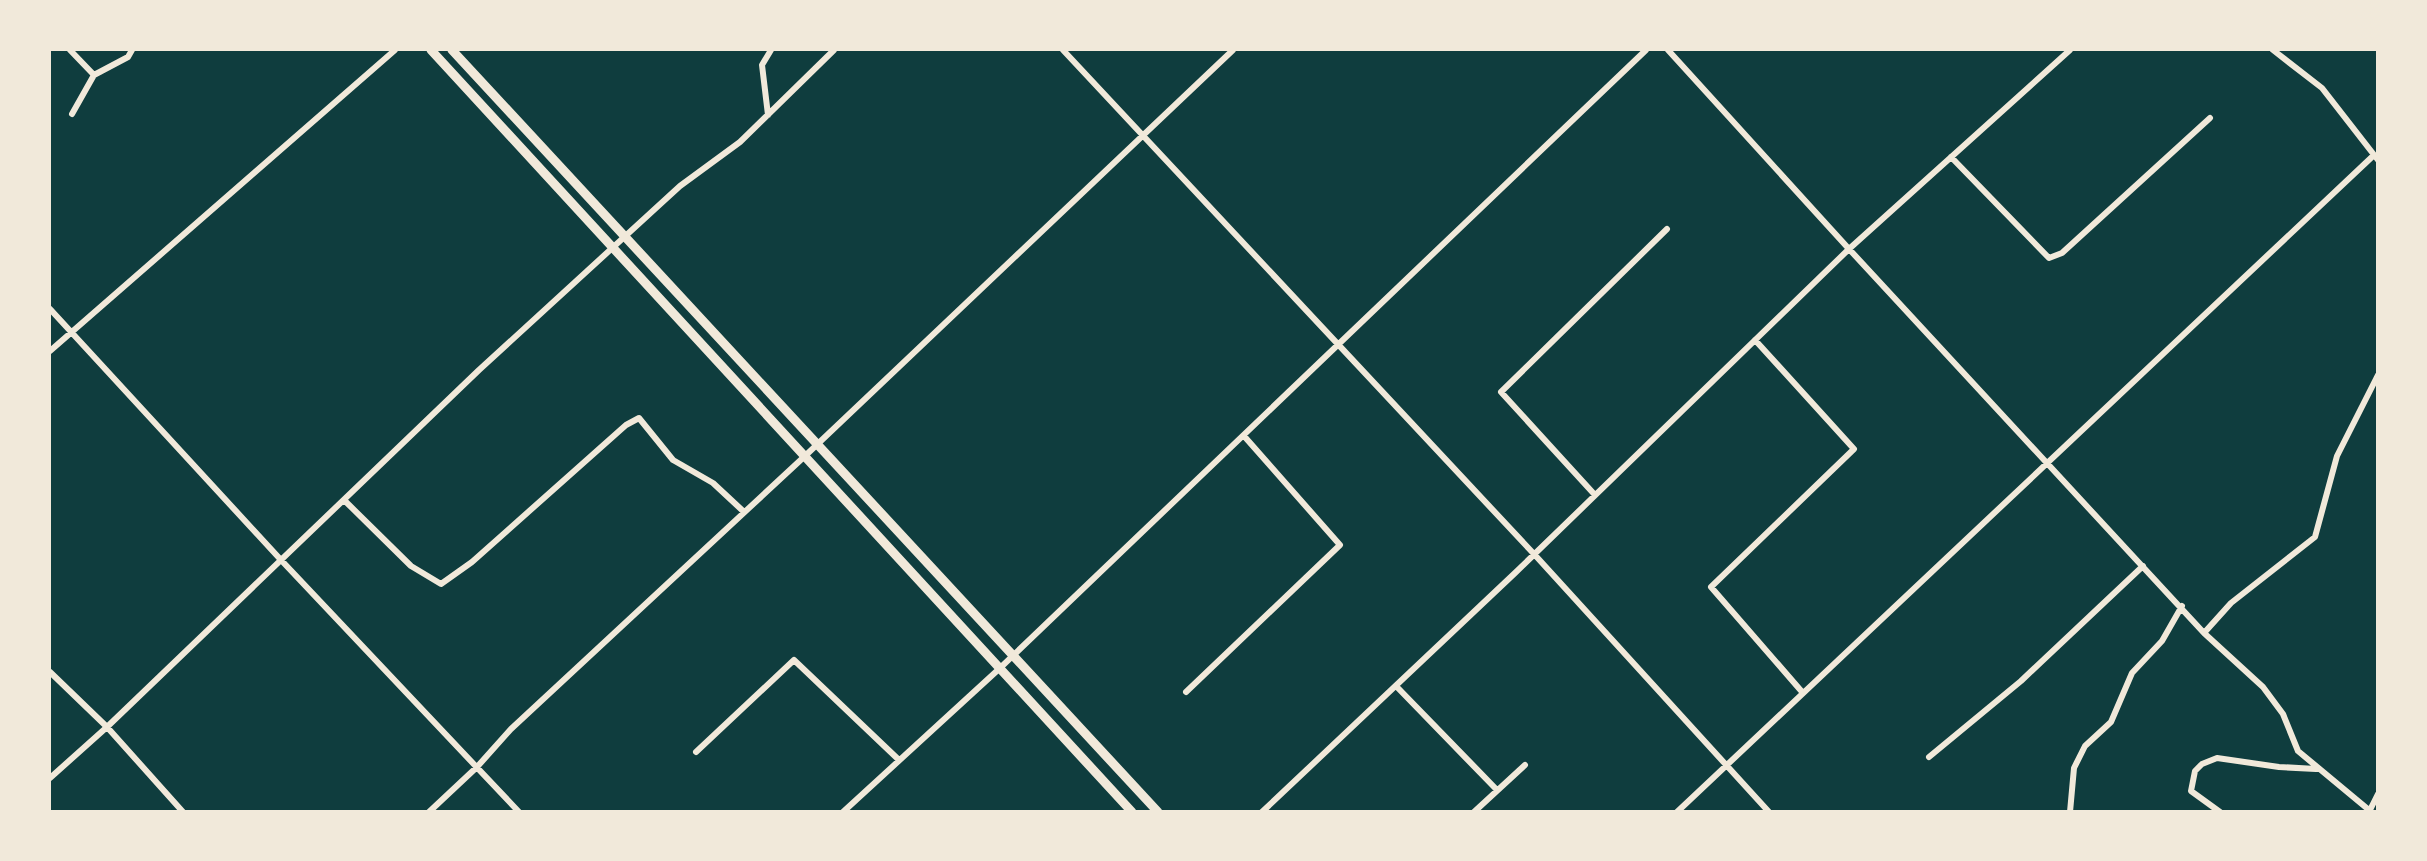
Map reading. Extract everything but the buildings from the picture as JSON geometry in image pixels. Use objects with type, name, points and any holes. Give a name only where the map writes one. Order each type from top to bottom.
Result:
[{"type":"main road","points":[[431,50],[1132,812]]},
{"type":"main road","points":[[452,50],[1158,812]]},
{"type":"street","points":[[70,50],[94,75]]},
{"type":"street","points":[[72,114],[94,75],[128,57],[132,50]]},
{"type":"street","points":[[50,351],[395,50]]},
{"type":"street","points":[[768,115],[762,65],[771,50]]},
{"type":"street","points":[[50,778],[107,727],[344,500],[613,248],[680,186],[740,142],[834,50]]},
{"type":"street","points":[[1063,50],[1534,554],[1769,812]]},
{"type":"street","points":[[429,812],[477,767],[511,729],[743,511],[818,444],[1233,50]]},
{"type":"street","points":[[843,812],[999,669],[1646,50]]},
{"type":"street","points":[[1668,50],[1849,249],[2182,606],[2204,633],[2263,687],[2283,714],[2298,751],[2316,769],[2369,811],[2378,794]]},
{"type":"street","points":[[1262,812],[1534,554],[1849,249],[2070,50]]},
{"type":"street","points":[[1677,812],[2047,462],[2375,158],[2322,88],[2273,50]]},
{"type":"street","points":[[1951,157],[2049,258],[2062,253],[2210,118]]},
{"type":"street","points":[[1595,495],[1501,393],[1667,229]]},
{"type":"street","points":[[50,309],[281,560],[519,812]]},
{"type":"street","points":[[1755,340],[1854,449],[1711,587],[1803,693]]},
{"type":"street","points":[[2204,633],[2230,603],[2315,537],[2337,456],[2378,375]]},
{"type":"street","points":[[344,500],[411,566],[441,584],[472,562],[626,425],[639,418],[673,460],[713,483],[743,511]]},
{"type":"street","points":[[1186,692],[1340,544],[1244,436]]},
{"type":"street","points":[[1929,757],[2020,681],[2144,566]]},
{"type":"street","points":[[2070,812],[2074,768],[2085,746],[2111,722],[2132,673],[2162,641],[2182,606]]},
{"type":"street","points":[[696,752],[794,660],[899,760]]},
{"type":"street","points":[[50,672],[107,727],[183,812]]},
{"type":"street","points":[[1396,686],[1497,790]]},
{"type":"street","points":[[2220,812],[2191,791],[2194,771],[2209,760],[2217,758],[2278,767],[2316,769]]},
{"type":"street","points":[[1474,812],[1525,765]]}]
